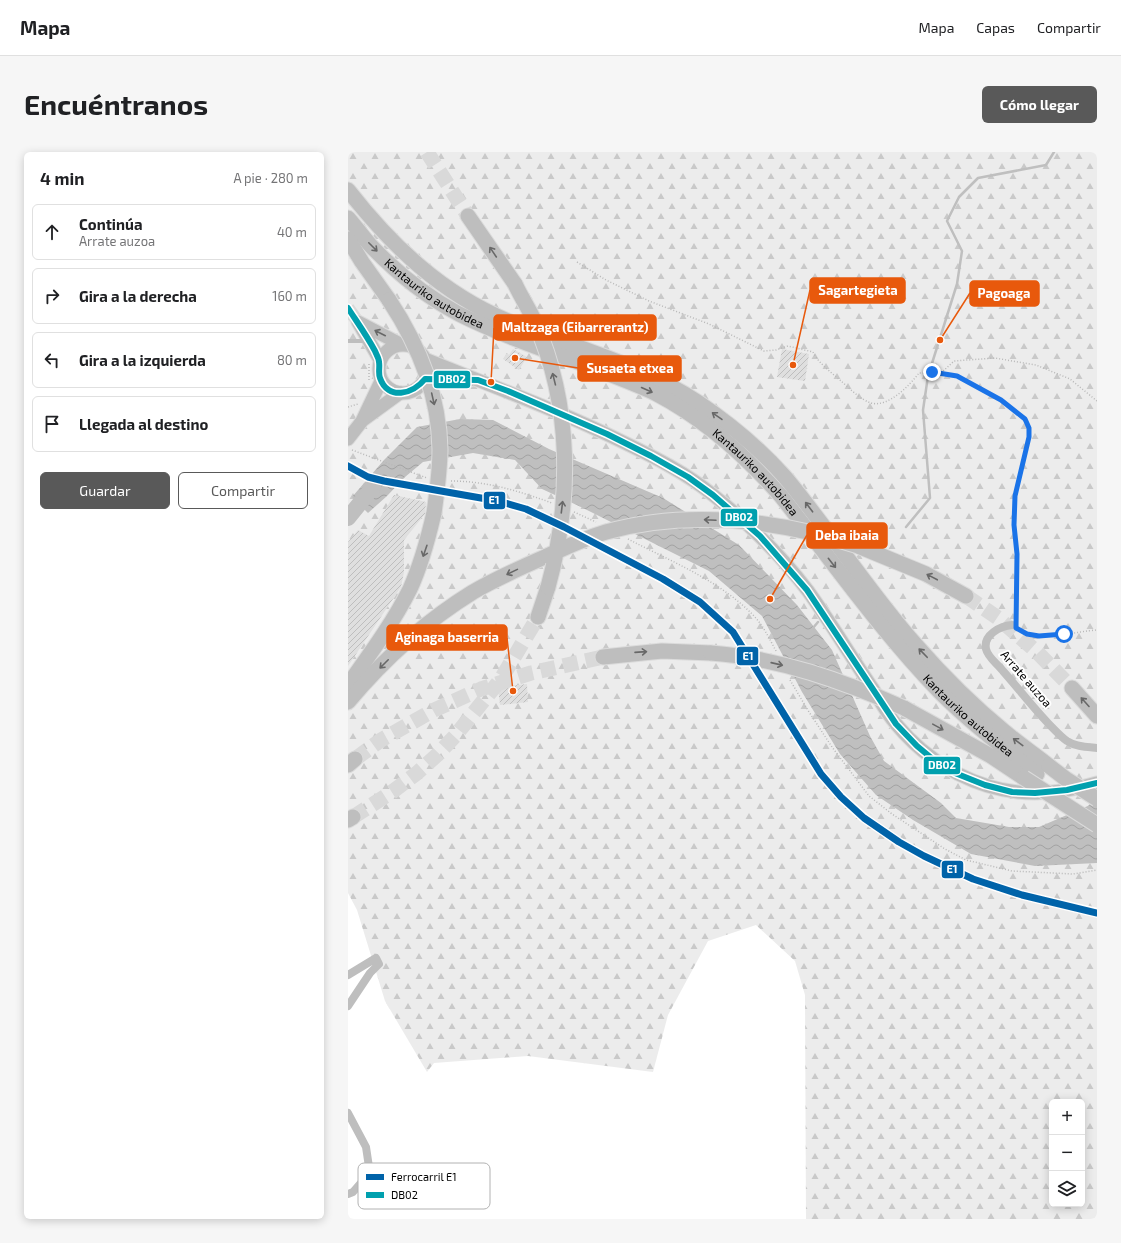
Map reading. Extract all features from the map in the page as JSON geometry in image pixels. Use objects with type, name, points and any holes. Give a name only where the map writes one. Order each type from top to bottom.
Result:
[{"type":"highway","name":"Kantauriko autobidea","points":[[348,190],[368,216],[400,250],[433,278],[468,301],[507,320],[634,368],[668,383],[726,422],[754,446],[783,476],[805,502],[874,595],[915,645],[961,692],[1005,732],[1037,772]]},
{"type":"highway","points":[[468,216],[515,284],[535,322],[553,374],[557,392],[565,449],[566,481],[554,567],[538,617]]},
{"type":"highway","name":"Kantauriko autobidea","points":[[348,218],[371,245],[397,271],[423,291],[458,313],[527,343],[655,393],[683,409],[733,447],[762,474],[781,496],[892,638],[940,692],[1000,745],[1097,816]]},
{"type":"highway","points":[[348,239],[403,321],[424,366],[433,397],[438,423],[440,448],[439,481],[434,513],[428,541],[410,588],[383,636],[348,685]]},
{"type":"highway","points":[[348,702],[399,649],[425,626],[450,607],[512,572],[547,556],[606,533],[632,526],[668,521],[729,521],[777,526],[811,532],[858,546],[926,574],[966,596]]},
{"type":"highway","points":[[603,657],[662,651],[711,653],[753,658],[798,669],[842,682],[904,708],[991,756],[1037,772],[1066,779],[1097,799]]},
{"type":"highway","points":[[1072,688],[1097,716]]},
{"type":"highway","points":[[1037,772],[1097,825]]},
{"type":"main road","points":[[362,421],[378,370],[369,341],[358,322],[402,345]]},
{"type":"main road","points":[[374,361],[385,351],[395,345],[406,344],[415,347],[421,353],[425,359],[427,370],[425,380],[421,385],[409,393],[400,393],[375,382]]},
{"type":"main road","points":[[425,359],[542,406],[620,440],[688,477],[713,495],[760,536],[807,590],[896,724],[917,746],[942,765],[955,773],[985,786],[1012,792],[1035,794],[1097,783]]},
{"type":"main road","points":[[425,380],[478,380]]},
{"type":"main road","points":[[348,439],[362,421],[400,393]]},
{"type":"street","name":"Arrate auzoa","points":[[1014,626],[1005,626],[995,630],[989,636],[986,648],[988,655],[1056,731],[1068,742],[1084,747],[1097,748]]},
{"type":"street","points":[[348,975],[376,958],[379,964],[370,973],[348,1006]]},
{"type":"street","points":[[348,1113],[366,1147],[368,1163]]},
{"type":"street","points":[[348,1194],[353,1192],[358,1186]]},
{"type":"lane","points":[[348,341],[369,341]]},
{"type":"path","points":[[577,262],[606,280],[649,301],[709,324],[764,351],[776,350],[788,346],[813,352],[817,360],[853,392],[872,403],[887,402],[903,391],[919,373],[932,372],[957,376],[1001,400],[1025,419],[1029,428],[1029,437],[1015,496],[1014,525],[1017,554],[1014,626],[1027,634],[1039,636],[1097,630]]},
{"type":"path","points":[[941,373],[954,361],[995,358],[1036,365],[1070,379],[1097,400]]},
{"type":"path","points":[[374,361],[375,382]]},
{"type":"path","points":[[348,407],[359,403]]},
{"type":"path","points":[[348,448],[430,479]]},
{"type":"path","points":[[463,481],[497,486],[553,504]]},
{"type":"path","points":[[573,511],[599,524]]},
{"type":"path","points":[[626,538],[701,577],[725,592],[753,615],[765,630],[778,653]]},
{"type":"path","points":[[790,679],[808,712],[869,796],[892,814],[945,849],[966,860],[1012,871],[1073,874],[1097,870]]},
{"type":"green space","points":[[348,152],[1097,152],[1097,1219],[806,1219],[805,995],[795,961],[756,925],[708,941],[668,1015],[653,1072],[528,1056],[434,1063],[427,1072],[385,1001],[357,910],[348,893]]},
{"type":"water","points":[[460,419],[493,420],[549,449],[663,498],[739,545],[797,605],[832,650],[870,736],[884,761],[941,803],[956,818],[1009,827],[1039,827],[1097,802],[1097,863],[1035,866],[971,854],[913,820],[876,795],[840,754],[802,692],[762,616],[709,571],[542,489],[515,460],[473,453],[423,462],[405,477],[368,513],[352,497],[384,460],[417,427]]},
{"type":"building","points":[[513,349],[527,357],[519,370],[503,359],[507,353],[509,355]]},
{"type":"building","points":[[782,349],[809,354],[805,381],[777,377]]},
{"type":"building","points":[[394,495],[426,502],[425,514],[404,540],[404,572],[401,587],[348,666],[348,542],[358,530],[369,536]]},
{"type":"building","points":[[527,684],[528,702],[500,705],[498,687]]},
{"type":"waterway","points":[[906,527],[930,498],[923,410],[928,376],[957,284],[962,251],[947,221],[959,197],[978,178],[1046,165],[1054,152]]},
{"type":"waterway","points":[[348,518],[373,487]]},
{"type":"waterway","points":[[813,628],[818,622]]},
{"type":"tunnel","points":[[427,152],[468,216]]},
{"type":"tunnel","points":[[348,308],[358,322]]},
{"type":"tunnel","points":[[966,596],[998,618],[1037,652],[1072,688]]},
{"type":"tunnel","points":[[353,817],[392,792],[417,773],[455,736],[501,679],[538,617]]},
{"type":"tunnel","points":[[355,759],[381,740],[434,710],[481,689],[531,673],[603,657]]},
{"type":"rail line","name":"E1","points":[[348,466],[368,477],[384,481],[498,501],[526,509],[564,527],[663,579],[700,602],[733,632],[821,774],[841,797],[864,818],[899,842],[924,856],[973,879],[1022,895],[1097,913]]},
{"type":"transit line","name":"DB02","points":[[348,308],[375,351],[379,361],[380,378],[389,390],[401,393],[408,391],[420,384],[425,379],[478,380],[508,391],[607,434],[688,477],[713,495],[760,536],[807,590],[896,724],[917,746],[935,761],[955,773],[985,785],[1012,792],[1035,793],[1067,790],[1097,783]]},
{"type":"place","name":"Pagoaga","points":[[940,340]]},
{"type":"place","name":"Susaeta etxea","points":[[515,358]]},
{"type":"place","name":"Sagartegieta","points":[[793,365]]},
{"type":"place","name":"Maltzaga (Eibarrerantz)","points":[[491,382]]},
{"type":"place","name":"Deba ibaia","points":[[770,599]]},
{"type":"place","name":"Aginaga baserria","points":[[513,691]]},
{"type":"route","points":[[932,372],[957,376],[1001,400],[1025,419],[1029,428],[1029,437],[1015,496],[1014,525],[1017,554],[1016,628],[1027,634],[1039,636],[1064,634]]}]
